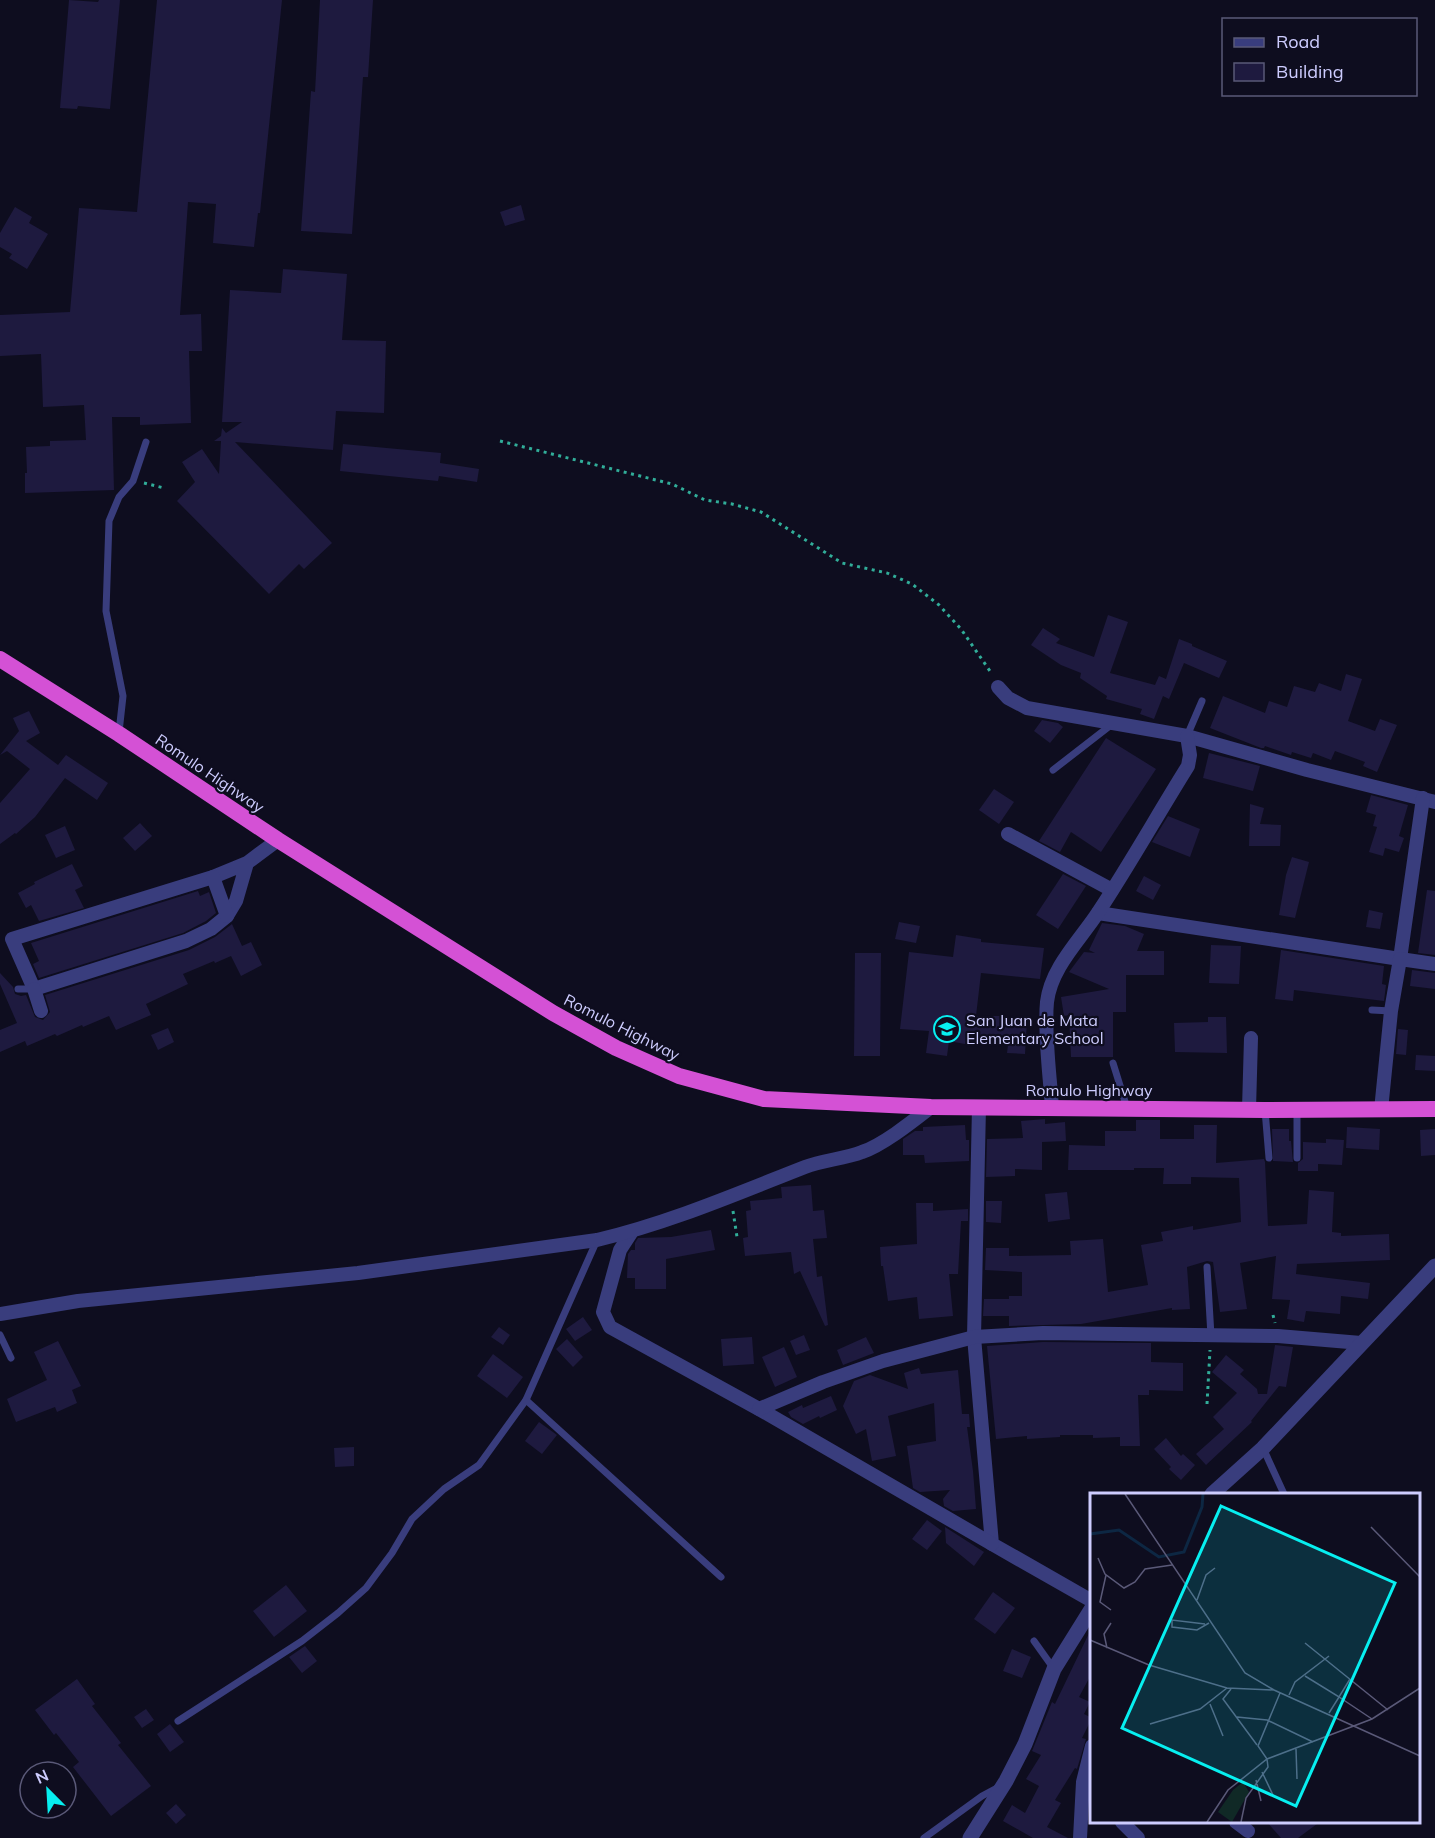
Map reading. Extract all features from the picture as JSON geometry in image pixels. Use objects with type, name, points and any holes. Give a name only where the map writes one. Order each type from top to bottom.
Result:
[{"type":"highway","name":"Romulo Highway","points":[[0,659],[119,734],[278,840],[553,1013],[616,1048],[679,1076],[764,1099],[931,1107],[1435,1109]]},
{"type":"street","points":[[998,687],[1008,698],[1027,708],[1187,736],[1307,770],[1429,800],[1391,1011],[1381,1110]]},
{"type":"street","points":[[1052,1107],[1047,1001],[1058,971],[1098,913],[1188,766],[1190,755],[1187,736]]},
{"type":"street","points":[[1008,834],[1112,890]]},
{"type":"street","points":[[42,1011],[12,939],[213,876],[247,863],[278,840]]},
{"type":"street","points":[[34,989],[186,941],[211,929],[227,916],[236,901],[247,863]]},
{"type":"street","points":[[213,876],[227,916]]},
{"type":"street","points":[[1098,913],[1435,964]]},
{"type":"street","points":[[1251,1038],[1257,1110]]},
{"type":"street","points":[[0,1314],[78,1301],[358,1273],[597,1240],[631,1233],[730,1198],[811,1164],[865,1152],[931,1107]]},
{"type":"street","points":[[979,1107],[974,1337],[992,1544]]},
{"type":"street","points":[[631,1233],[620,1250],[603,1312],[606,1322],[616,1331],[759,1409],[1090,1600]]},
{"type":"street","points":[[1213,1493],[1263,1448],[1435,1266]]},
{"type":"street","points":[[759,1409],[822,1382],[883,1361],[974,1337],[1043,1333],[1286,1336],[1361,1342]]},
{"type":"street","points":[[970,1838],[1006,1781],[1025,1744],[1054,1669],[1090,1611]]},
{"type":"street","points":[[1080,1838],[1090,1762]]},
{"type":"street","points":[[1124,1823],[1138,1838]]},
{"type":"street","points":[[1238,1823],[1248,1831]]},
{"type":"lane","points":[[119,734],[123,696],[106,612],[109,521],[119,497],[133,481],[146,442]]},
{"type":"lane","points":[[1187,736],[1202,701]]},
{"type":"lane","points":[[1053,770],[1113,723]]},
{"type":"lane","points":[[18,989],[34,989]]},
{"type":"lane","points":[[1372,1010],[1391,1011]]},
{"type":"lane","points":[[1113,1063],[1127,1108]]},
{"type":"lane","points":[[1257,1110],[1269,1158]]},
{"type":"lane","points":[[1297,1110],[1297,1158]]},
{"type":"lane","points":[[178,1721],[302,1641],[366,1588],[392,1553],[412,1519],[444,1490],[478,1465],[526,1400],[597,1240]]},
{"type":"lane","points":[[1207,1267],[1211,1336]]},
{"type":"lane","points":[[0,1335],[11,1358]]},
{"type":"lane","points":[[526,1400],[721,1577]]},
{"type":"lane","points":[[1263,1448],[1284,1493]]},
{"type":"lane","points":[[1034,1641],[1054,1669]]},
{"type":"lane","points":[[924,1838],[1006,1781]]},
{"type":"path","points":[[500,441],[672,484],[705,500],[761,512],[842,563],[887,573],[912,584],[939,605],[961,629],[991,671],[998,687]]},
{"type":"path","points":[[133,481],[164,488]]},
{"type":"path","points":[[730,1198],[737,1237]]},
{"type":"path","points":[[1207,1404],[1211,1336]]},
{"type":"building","points":[[69,0],[98,2],[99,0],[120,0],[110,109],[78,106],[77,109],[60,108]]},
{"type":"building","points":[[157,0],[282,0],[260,213],[258,213],[254,247],[213,243],[216,204],[188,202],[180,315],[201,314],[202,351],[189,351],[191,423],[140,425],[140,417],[112,417],[114,490],[25,493],[26,447],[50,446],[50,441],[86,440],[84,405],[43,407],[41,354],[0,356],[0,315],[70,312],[79,208],[137,212]]},
{"type":"building","points":[[320,0],[373,0],[368,77],[363,77],[352,234],[301,231],[311,91],[315,92]]},
{"type":"building","points":[[521,205],[525,220],[505,226],[500,212]]},
{"type":"building","points":[[15,207],[32,217],[29,223],[48,234],[27,269],[9,258],[12,254],[0,247],[0,233]]},
{"type":"building","points":[[283,269],[347,274],[342,340],[386,341],[384,413],[336,411],[333,450],[235,442],[332,543],[304,569],[299,564],[269,594],[177,501],[195,482],[182,462],[202,449],[219,474],[221,441],[214,441],[221,436],[222,428],[226,433],[242,422],[222,422],[230,290],[281,293]]},
{"type":"building","points":[[343,444],[441,453],[440,463],[479,469],[477,482],[439,476],[438,481],[340,471]]},
{"type":"building","points":[[1108,615],[1128,622],[1110,673],[1155,685],[1159,676],[1166,679],[1179,639],[1227,661],[1219,678],[1184,663],[1169,699],[1163,696],[1154,719],[1140,714],[1142,709],[1106,699],[1107,696],[1080,678],[1081,673],[1061,665],[1031,645],[1043,628],[1060,639],[1056,643],[1094,657]]},
{"type":"building","points":[[1346,674],[1362,679],[1348,721],[1375,731],[1380,719],[1397,725],[1377,772],[1363,766],[1365,762],[1335,751],[1331,760],[1313,753],[1311,758],[1292,752],[1291,755],[1265,746],[1261,748],[1210,728],[1223,696],[1265,713],[1269,701],[1287,707],[1294,686],[1315,692],[1319,683],[1341,691]]},
{"type":"building","points":[[29,711],[40,733],[26,741],[58,765],[66,755],[108,783],[97,800],[65,778],[35,817],[16,834],[0,844],[0,803],[30,769],[7,751],[0,755],[19,731],[13,718]]},
{"type":"building","points":[[1042,720],[1058,723],[1063,727],[1050,743],[1034,731]]},
{"type":"building","points":[[1106,738],[1156,769],[1101,852],[1071,832],[1060,852],[1039,841]]},
{"type":"building","points":[[1209,753],[1260,766],[1253,791],[1203,778]]},
{"type":"building","points":[[994,789],[1014,802],[999,824],[979,810]]},
{"type":"building","points":[[1371,795],[1408,805],[1399,836],[1404,838],[1399,852],[1385,848],[1383,856],[1369,852],[1377,827],[1373,826],[1376,815],[1366,812]]},
{"type":"building","points":[[1250,804],[1264,808],[1260,824],[1281,825],[1280,846],[1249,846]]},
{"type":"building","points":[[1168,816],[1200,829],[1190,857],[1152,842]]},
{"type":"building","points":[[140,823],[152,836],[135,851],[123,838]]},
{"type":"building","points":[[65,826],[75,850],[56,858],[45,835]]},
{"type":"building","points":[[1292,857],[1309,862],[1295,918],[1279,915],[1286,875]]},
{"type":"building","points":[[72,864],[83,886],[75,890],[84,908],[39,921],[31,905],[26,908],[18,893],[35,884],[34,882]]},
{"type":"building","points":[[1063,874],[1086,886],[1058,929],[1036,915]]},
{"type":"building","points":[[1144,876],[1161,885],[1153,900],[1136,891]]},
{"type":"building","points":[[1427,890],[1435,891],[1435,955],[1418,953]]},
{"type":"building","points":[[198,891],[200,896],[209,892],[216,913],[206,921],[183,933],[39,978],[33,964],[39,961],[31,943]]},
{"type":"building","points":[[1369,910],[1383,913],[1380,929],[1366,927]]},
{"type":"building","points":[[899,922],[920,926],[916,943],[895,939]]},
{"type":"building","points":[[1102,923],[1125,926],[1144,934],[1137,951],[1164,951],[1164,975],[1126,975],[1126,1012],[1113,1012],[1113,1057],[1071,1057],[1069,1015],[1064,1016],[1061,997],[1109,989],[1069,972],[1084,952],[1095,953],[1089,950]]},
{"type":"building","points":[[232,924],[242,946],[251,942],[262,965],[241,976],[231,956],[215,963],[214,961],[183,974],[188,984],[146,1004],[151,1015],[116,1030],[109,1016],[27,1046],[25,1041],[0,1052],[0,1030],[17,1023],[0,984],[0,973],[13,987],[15,994],[26,995],[35,1017],[43,1020],[50,1012],[45,995],[189,950],[215,937]]},
{"type":"building","points":[[956,935],[981,939],[981,942],[1044,948],[1040,979],[981,973],[976,1016],[1000,1016],[1000,1019],[1027,1020],[1025,1054],[1007,1053],[1008,1045],[970,1045],[949,1041],[947,1056],[926,1053],[929,1031],[900,1029],[909,952],[953,957]]},
{"type":"building","points":[[1211,945],[1241,946],[1239,984],[1209,983]]},
{"type":"building","points":[[1281,950],[1384,966],[1382,984],[1386,985],[1384,1001],[1294,990],[1293,1001],[1275,999]]},
{"type":"building","points":[[855,953],[881,953],[880,1056],[854,1056]]},
{"type":"building","points":[[1412,970],[1435,973],[1435,989],[1410,986]]},
{"type":"building","points":[[1208,1017],[1226,1017],[1227,1053],[1175,1052],[1174,1023],[1208,1022]]},
{"type":"building","points":[[168,1028],[174,1042],[158,1050],[151,1035]]},
{"type":"building","points":[[1398,1029],[1408,1030],[1406,1055],[1396,1054]]},
{"type":"building","points":[[1416,1055],[1435,1056],[1435,1071],[1415,1070]]},
{"type":"building","points":[[1045,1119],[1045,1124],[1065,1122],[1066,1141],[1042,1142],[1042,1170],[1015,1169],[1015,1176],[986,1177],[987,1139],[1023,1138],[1021,1121]]},
{"type":"building","points":[[1136,1120],[1160,1120],[1160,1139],[1194,1139],[1194,1125],[1217,1125],[1216,1163],[1264,1159],[1268,1226],[1307,1224],[1309,1190],[1334,1192],[1332,1232],[1341,1233],[1341,1236],[1389,1234],[1390,1260],[1297,1264],[1296,1274],[1370,1283],[1368,1299],[1341,1296],[1340,1314],[1306,1311],[1304,1322],[1287,1319],[1290,1300],[1272,1299],[1276,1256],[1240,1263],[1247,1309],[1220,1312],[1213,1262],[1207,1261],[1187,1267],[1190,1309],[1172,1310],[1172,1308],[1081,1324],[1009,1326],[1009,1316],[983,1316],[984,1299],[1009,1299],[1009,1296],[1022,1296],[1022,1272],[985,1270],[986,1248],[1009,1248],[1009,1256],[1071,1255],[1070,1241],[1103,1239],[1108,1292],[1148,1285],[1141,1245],[1163,1241],[1161,1232],[1193,1226],[1193,1230],[1241,1222],[1239,1178],[1191,1177],[1191,1184],[1163,1184],[1164,1168],[1068,1170],[1069,1145],[1105,1146],[1105,1131],[1136,1131]]},
{"type":"building","points":[[965,1125],[966,1140],[969,1140],[969,1161],[925,1163],[924,1155],[903,1155],[903,1139],[915,1131],[923,1131],[923,1127]]},
{"type":"building","points":[[1347,1127],[1380,1129],[1379,1150],[1346,1148]]},
{"type":"building","points":[[1272,1129],[1289,1129],[1293,1162],[1273,1161]]},
{"type":"building","points":[[1435,1129],[1435,1155],[1421,1156],[1420,1130]]},
{"type":"building","points":[[1326,1139],[1344,1140],[1342,1165],[1318,1164],[1318,1171],[1298,1171],[1298,1163],[1303,1159],[1303,1142],[1326,1143]]},
{"type":"building","points":[[811,1185],[813,1211],[824,1210],[827,1238],[813,1239],[817,1277],[822,1276],[828,1325],[825,1326],[800,1271],[794,1274],[791,1252],[745,1256],[743,1238],[748,1237],[746,1211],[751,1210],[750,1201],[782,1198],[781,1187]]},
{"type":"building","points":[[1067,1192],[1070,1219],[1048,1222],[1045,1194]]},
{"type":"building","points":[[986,1201],[1002,1201],[1001,1223],[986,1222]]},
{"type":"building","points":[[916,1203],[933,1203],[933,1211],[968,1209],[968,1221],[961,1221],[958,1274],[949,1274],[953,1316],[919,1319],[917,1297],[888,1301],[880,1247],[917,1244]]},
{"type":"building","points":[[711,1230],[715,1250],[666,1259],[666,1289],[635,1289],[635,1278],[627,1278],[628,1254],[631,1250],[635,1250],[638,1238],[671,1237]]},
{"type":"building","points":[[583,1317],[592,1330],[575,1341],[566,1329]]},
{"type":"building","points":[[499,1327],[510,1335],[503,1345],[491,1337]]},
{"type":"building","points":[[804,1335],[810,1350],[796,1355],[790,1341]]},
{"type":"building","points":[[752,1337],[754,1364],[723,1366],[721,1339]]},
{"type":"building","points":[[866,1337],[874,1353],[843,1365],[837,1350]]},
{"type":"building","points":[[567,1339],[583,1357],[573,1367],[556,1349]]},
{"type":"building","points":[[58,1341],[81,1386],[72,1390],[77,1403],[57,1412],[55,1407],[16,1422],[7,1399],[47,1380],[34,1352]]},
{"type":"building","points":[[1043,1342],[1151,1343],[1151,1362],[1183,1363],[1183,1391],[1149,1390],[1149,1395],[1138,1395],[1140,1446],[1120,1446],[1120,1437],[1093,1438],[1093,1435],[996,1439],[987,1346]]},
{"type":"building","points":[[1275,1345],[1293,1347],[1286,1387],[1279,1386],[1252,1422],[1206,1465],[1196,1454],[1224,1429],[1213,1417],[1237,1393],[1212,1372],[1226,1355],[1244,1370],[1240,1374],[1257,1389],[1258,1394],[1267,1394]]},
{"type":"building","points":[[784,1347],[797,1377],[775,1387],[762,1357]]},
{"type":"building","points":[[493,1354],[523,1377],[507,1398],[477,1376]]},
{"type":"building","points":[[919,1368],[921,1374],[958,1370],[962,1414],[969,1414],[970,1427],[967,1427],[976,1509],[953,1511],[944,1506],[943,1499],[950,1490],[920,1492],[913,1488],[907,1446],[936,1441],[934,1403],[888,1416],[896,1456],[872,1461],[866,1429],[856,1434],[843,1406],[854,1381],[870,1375],[908,1389],[904,1373]]},
{"type":"building","points":[[831,1396],[837,1410],[820,1418],[819,1416],[803,1424],[791,1417],[788,1412],[802,1405],[803,1408]]},
{"type":"building","points":[[539,1422],[557,1435],[542,1454],[525,1441]]},
{"type":"building","points":[[1166,1438],[1181,1456],[1183,1454],[1195,1465],[1181,1480],[1169,1469],[1171,1467],[1154,1449]]},
{"type":"building","points":[[354,1447],[354,1466],[335,1467],[334,1448]]},
{"type":"building","points":[[927,1520],[942,1531],[927,1550],[912,1539]]},
{"type":"building","points":[[945,1527],[984,1552],[974,1566],[946,1543]]},
{"type":"building","points":[[286,1585],[307,1611],[274,1637],[253,1611]]},
{"type":"building","points":[[993,1592],[1015,1608],[995,1634],[974,1619]]},
{"type":"building","points":[[1090,1631],[1090,1677],[1079,1697],[1090,1702],[1084,1714],[1090,1717],[1090,1722],[1082,1738],[1086,1739],[1077,1769],[1075,1768],[1055,1800],[1061,1803],[1047,1827],[1068,1838],[1033,1838],[1003,1821],[1012,1805],[1025,1813],[1039,1786],[1026,1779],[1041,1755],[1032,1751],[1052,1702],[1055,1704]]},
{"type":"building","points":[[305,1646],[317,1661],[302,1673],[289,1657]]},
{"type":"building","points":[[1012,1649],[1031,1657],[1022,1678],[1003,1671]]},
{"type":"building","points":[[77,1679],[95,1704],[92,1706],[121,1743],[118,1745],[151,1786],[111,1816],[78,1773],[78,1760],[56,1733],[54,1735],[35,1710]]},
{"type":"building","points":[[146,1709],[154,1720],[142,1728],[134,1717]]},
{"type":"building","points":[[170,1724],[184,1742],[170,1752],[157,1734]]},
{"type":"building","points":[[176,1804],[186,1815],[176,1824],[166,1813]]},
{"type":"building","points":[[1268,1823],[1318,1823],[1298,1838],[1281,1838]]},
{"type":"place","name":"San Juan de Mata Elementary School","points":[[947,1029]]}]
